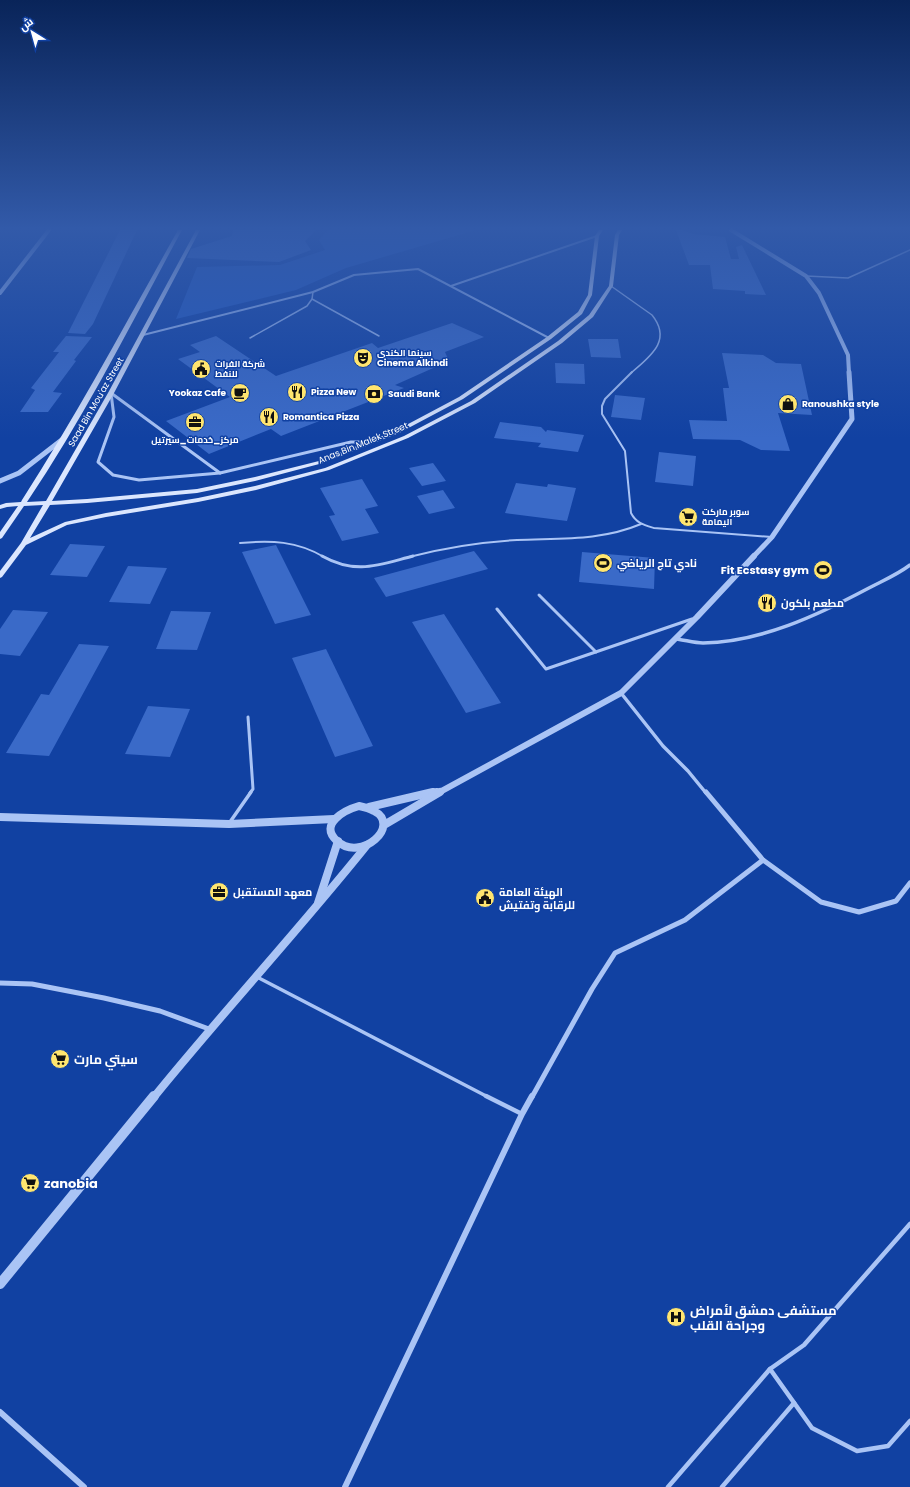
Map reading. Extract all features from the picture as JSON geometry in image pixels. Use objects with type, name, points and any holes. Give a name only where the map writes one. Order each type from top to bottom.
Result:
[{"type":"main road","name":"Saad Bin Mou'az Street","points":[[0,537],[28,497],[63,439],[141,299]]},
{"type":"main road","name":"Saad Bin Mou'az Street","points":[[0,576],[24,544],[111,393],[162,299]]},
{"type":"main road","name":"Anas Bin Malek Street","points":[[2,505],[87,501],[197,492],[320,462],[397,432],[461,398],[549,338],[580,313],[588,299]]},
{"type":"main road","name":"Anas Bin Malek Street","points":[[24,544],[64,524],[106,515],[205,499],[256,488],[326,469],[406,437],[473,402],[560,342],[591,316],[602,299]]},
{"type":"street","points":[[143,335],[284,299]]},
{"type":"street","points":[[476,299],[549,338]]},
{"type":"street","points":[[384,825],[446,789],[621,693],[697,618],[772,537],[852,419],[848,355],[822,299]]},
{"type":"street","points":[[111,393],[220,473]]},
{"type":"street","points":[[111,393],[114,417],[98,462],[113,474],[139,480],[220,473],[351,442],[370,442]]},
{"type":"street","points":[[0,481],[20,473],[63,439]]},
{"type":"street","points":[[676,639],[702,643],[725,641],[766,632],[817,614],[857,595],[910,565]]},
{"type":"street","points":[[621,693],[663,746],[688,772],[763,860],[821,902],[859,912],[896,901],[910,883]]},
{"type":"street","points":[[367,845],[352,846],[338,841],[333,835],[331,827],[334,819],[340,812],[349,808],[359,806],[369,807],[446,789]]},
{"type":"street","points":[[0,1284],[209,1029],[316,907],[367,845],[376,840],[382,834],[384,825],[382,818],[377,811],[369,807]]},
{"type":"street","points":[[0,817],[229,824],[334,819]]},
{"type":"street","points":[[316,907],[338,841]]},
{"type":"street","points":[[345,1487],[522,1114],[592,989],[615,953],[685,920],[763,860]]},
{"type":"street","points":[[0,983],[32,984],[104,998],[160,1011],[209,1029]]},
{"type":"street","points":[[0,1412],[84,1487]]},
{"type":"lane","points":[[250,338],[307,306],[312,299]]},
{"type":"lane","points":[[313,299],[380,336]]},
{"type":"lane","points":[[630,299],[652,315],[656,320],[662,337],[655,351],[615,388],[605,399],[602,406],[602,414],[625,451],[631,513],[634,519],[641,524],[654,528],[772,537]]},
{"type":"lane","points":[[240,544],[266,541],[291,543],[312,550],[340,565],[358,567],[438,551],[496,542],[612,535],[641,524]]},
{"type":"lane","points":[[539,595],[596,652]]},
{"type":"lane","points":[[497,609],[546,669],[697,618]]},
{"type":"lane","points":[[229,824],[253,789],[248,716]]},
{"type":"lane","points":[[256,976],[522,1114]]},
{"type":"lane","points":[[668,1487],[770,1369],[804,1344],[910,1224]]},
{"type":"lane","points":[[770,1369],[812,1428],[857,1451],[888,1446],[910,1421]]},
{"type":"lane","points":[[722,1487],[794,1403]]},
{"type":"shaded area","points":[[184,299],[257,299],[176,319]]},
{"type":"building","points":[[85,299],[105,299],[93,324],[85,334],[68,333]]},
{"type":"building","points":[[452,323],[484,337],[445,352],[449,361],[395,385],[404,388],[281,436],[271,429],[209,454],[166,421],[230,397],[178,359],[200,352],[190,345],[216,336],[276,376],[372,343],[378,348]]},
{"type":"building","points":[[66,336],[92,337],[74,360],[76,361],[53,392],[62,393],[48,412],[20,412],[35,390],[31,388],[59,352],[53,352]]},
{"type":"building","points":[[588,339],[618,339],[621,358],[591,357]]},
{"type":"building","points":[[722,353],[763,355],[776,363],[801,364],[812,415],[778,413],[790,451],[761,450],[740,440],[693,439],[689,420],[727,421],[723,388],[729,388]]},
{"type":"building","points":[[555,363],[584,364],[585,384],[556,383]]},
{"type":"building","points":[[615,395],[645,398],[641,420],[611,417]]},
{"type":"building","points":[[500,422],[541,427],[546,432],[547,430],[584,435],[578,452],[538,447],[541,443],[494,438]]},
{"type":"building","points":[[659,452],[696,456],[693,486],[655,482]]},
{"type":"building","points":[[433,463],[446,481],[422,486],[409,468]]},
{"type":"building","points":[[362,479],[378,506],[365,509],[379,533],[342,541],[329,516],[335,515],[320,488]]},
{"type":"building","points":[[516,483],[547,487],[548,484],[576,488],[567,521],[505,513]]},
{"type":"building","points":[[443,490],[455,508],[429,514],[417,496]]},
{"type":"building","points":[[70,544],[105,546],[87,577],[50,575]]},
{"type":"building","points":[[276,545],[311,615],[275,624],[242,552]]},
{"type":"building","points":[[474,551],[488,569],[386,597],[374,578]]},
{"type":"building","points":[[582,552],[655,558],[654,589],[579,582]]},
{"type":"building","points":[[128,566],[167,568],[150,604],[109,602]]},
{"type":"building","points":[[13,610],[48,612],[20,656],[0,654],[0,629]]},
{"type":"building","points":[[171,611],[211,612],[197,650],[156,649]]},
{"type":"building","points":[[444,614],[501,703],[466,713],[412,622]]},
{"type":"building","points":[[79,644],[109,646],[49,756],[6,753],[41,694],[49,695]]},
{"type":"building","points":[[326,649],[373,746],[335,757],[292,658]]},
{"type":"building","points":[[148,706],[190,709],[170,757],[125,754]]},
{"type":"place","name":"سينما الكندي Cinema Alkindi","points":[[363,358]]},
{"type":"place","name":"شركة الفرات للنفط","points":[[201,369]]},
{"type":"place","name":"Pizza New","points":[[297,392]]},
{"type":"place","name":"Yookaz Cafe","points":[[240,393]]},
{"type":"place","name":"Saudi Bank","points":[[374,394]]},
{"type":"place","name":"Ranoushka style","points":[[788,404]]},
{"type":"place","name":"Romantica Pizza","points":[[269,417]]},
{"type":"place","name":"مركز_خدمات_سيرتيل","points":[[195,422]]},
{"type":"place","name":"سوبر ماركت اليمامة","points":[[688,517]]},
{"type":"place","name":"نادي تاج الرياضي","points":[[603,563]]},
{"type":"place","name":"Fit Ecstasy gym","points":[[823,570]]},
{"type":"place","name":"مطعم بلكون","points":[[767,603]]},
{"type":"place","name":"معهد المستقبل","points":[[219,892]]},
{"type":"place","name":"الهيئة العامة للرقابة وتفتيش","points":[[485,898]]},
{"type":"place","name":"سيتي مارت","points":[[60,1059]]},
{"type":"place","name":"zanobia","points":[[30,1183]]},
{"type":"place","name":"مستشفى دمشق لأمراض وجراحة القلب","points":[[676,1317]]}]
